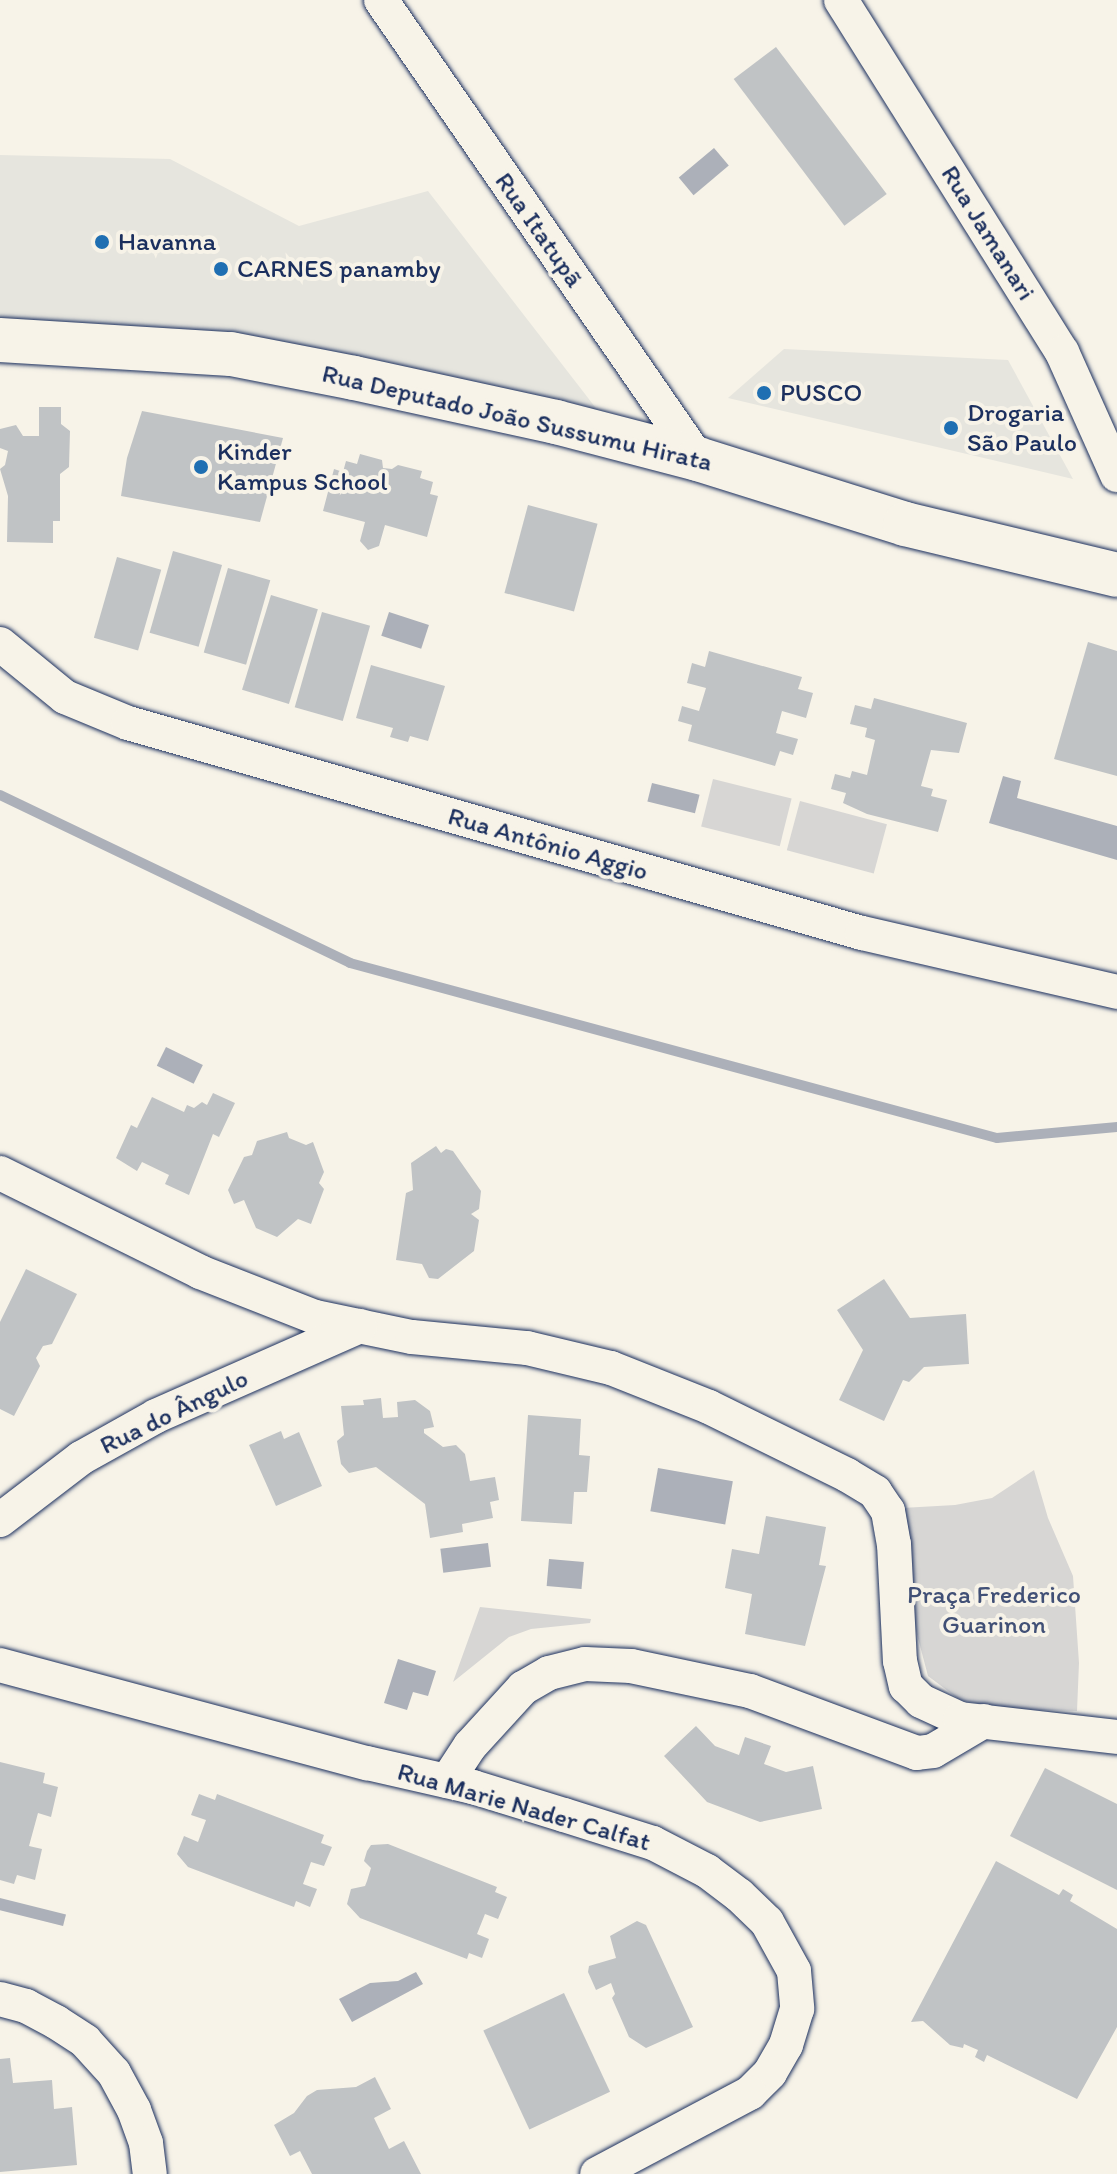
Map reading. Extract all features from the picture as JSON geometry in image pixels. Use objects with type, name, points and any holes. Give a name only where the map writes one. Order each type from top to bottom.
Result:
[{"type":"main road","name":"Rua Deputado João Sussumu Hirata","points":[[0,340],[59,341],[231,354],[556,422],[698,459],[905,524],[1117,575]]},
{"type":"street","name":"Rua Itatupã","points":[[381,0],[698,459]]},
{"type":"street","name":"Rua Jamanari","points":[[841,0],[1062,352],[1117,475]]},
{"type":"street","name":"Rua Antônio Aggio","points":[[0,644],[65,697],[128,723],[862,933],[1117,992]]},
{"type":"street","points":[[0,1173],[200,1272],[315,1317],[412,1337],[527,1348],[611,1368],[709,1407],[875,1492],[888,1511],[894,1544],[900,1661],[906,1686],[921,1701],[960,1719],[1117,1737]]},
{"type":"street","name":"Rua do Ângulo","points":[[0,1520],[81,1458],[156,1416],[360,1326]]},
{"type":"street","points":[[447,1781],[470,1746],[523,1688],[549,1673],[585,1664],[631,1666],[750,1691],[917,1753],[933,1751],[984,1721]]},
{"type":"street","name":"Rua Marie Nader Calfat","points":[[0,1665],[447,1781],[653,1843],[707,1871],[767,1922],[794,1971],[797,2009],[786,2045],[770,2073],[750,2093],[597,2174]]},
{"type":"street","points":[[0,1999],[26,2006],[56,2022],[85,2041],[114,2073],[134,2110],[146,2143],[150,2174]]},
{"type":"shaded area","points":[[714,148],[729,166],[694,195],[679,178]]},
{"type":"shaded area","points":[[0,155],[170,159],[299,226],[428,191],[609,425],[0,329]]},
{"type":"shaded area","points":[[784,349],[1008,360],[1073,479],[728,398]]},
{"type":"shaded area","points":[[389,612],[429,625],[421,649],[381,636]]},
{"type":"shaded area","points":[[1003,776],[1021,781],[1017,798],[1117,826],[1117,860],[989,823]]},
{"type":"shaded area","points":[[652,783],[700,795],[695,813],[647,801]]},
{"type":"shaded area","points":[[166,1047],[203,1065],[194,1084],[157,1066]]},
{"type":"shaded area","points":[[658,1468],[733,1481],[725,1525],[650,1511]]},
{"type":"shaded area","points":[[488,1543],[491,1567],[443,1573],[440,1549]]},
{"type":"shaded area","points":[[549,1559],[584,1562],[582,1589],[547,1586]]},
{"type":"shaded area","points":[[398,1659],[436,1671],[428,1696],[413,1692],[407,1710],[384,1703]]},
{"type":"shaded area","points":[[0,1898],[66,1914],[63,1926],[0,1910]]},
{"type":"shaded area","points":[[416,1972],[423,1984],[352,2022],[339,1999],[370,1983],[398,1981]]},
{"type":"green space","points":[[713,779],[792,799],[780,846],[701,827]]},
{"type":"green space","points":[[800,801],[887,824],[874,874],[787,850]]},
{"type":"green space","name":"Praça Frederico Guarinon","points":[[1034,1470],[1048,1518],[1073,1576],[1079,1663],[1077,1711],[1006,1709],[960,1700],[928,1676],[914,1623],[902,1508],[955,1505],[992,1498]]},
{"type":"green space","points":[[480,1607],[591,1619],[590,1623],[531,1629],[509,1637],[453,1682]]},
{"type":"building","points":[[776,47],[887,194],[844,226],[734,79]]},
{"type":"building","points":[[39,407],[61,407],[61,424],[70,431],[69,467],[60,474],[60,521],[53,521],[53,543],[7,542],[8,496],[0,469],[5,465],[8,451],[0,448],[0,429],[16,425],[23,436],[39,436]]},
{"type":"building","points":[[142,411],[283,438],[260,522],[121,496],[127,458]]},
{"type":"building","points":[[360,454],[382,460],[383,468],[392,469],[398,465],[422,471],[420,478],[433,482],[430,494],[438,496],[427,537],[385,525],[379,546],[368,550],[360,541],[365,522],[323,511],[334,469],[343,472],[346,461],[357,464]]},
{"type":"building","points":[[528,505],[598,524],[574,612],[504,593]]},
{"type":"building","points":[[173,551],[222,565],[199,647],[150,633]]},
{"type":"building","points":[[117,557],[161,570],[138,650],[94,638]]},
{"type":"building","points":[[228,568],[270,580],[246,665],[204,653]]},
{"type":"building","points":[[271,595],[318,609],[289,704],[242,690]]},
{"type":"building","points":[[322,612],[370,626],[343,721],[295,707]]},
{"type":"building","points":[[1088,642],[1117,651],[1117,776],[1054,759]]},
{"type":"building","points":[[709,651],[802,677],[798,689],[813,693],[806,718],[782,711],[776,733],[798,739],[793,755],[780,751],[775,766],[688,741],[692,725],[678,721],[682,706],[699,711],[706,688],[687,683],[692,663],[705,667]]},
{"type":"building","points":[[371,665],[445,686],[428,741],[410,736],[408,742],[390,737],[393,728],[356,718]]},
{"type":"building","points":[[874,698],[967,723],[959,753],[931,750],[921,786],[933,789],[931,796],[947,800],[938,832],[867,814],[843,803],[846,793],[831,789],[835,774],[850,778],[852,771],[867,775],[875,740],[865,737],[867,728],[850,724],[855,705],[871,709]]},
{"type":"building","points":[[213,1093],[235,1103],[219,1137],[213,1134],[189,1195],[165,1184],[169,1175],[142,1162],[137,1171],[116,1158],[131,1125],[137,1128],[152,1097],[184,1112],[187,1105],[194,1108],[202,1102],[207,1105]]},
{"type":"building","points":[[287,1132],[289,1138],[306,1145],[313,1142],[324,1172],[319,1183],[324,1189],[311,1224],[298,1219],[277,1237],[256,1228],[244,1200],[234,1204],[228,1190],[244,1157],[252,1155],[257,1141]]},
{"type":"building","points":[[436,1146],[441,1153],[446,1149],[453,1151],[481,1191],[479,1209],[471,1214],[479,1220],[474,1251],[438,1279],[429,1278],[422,1264],[396,1260],[406,1193],[413,1190],[411,1163]]},
{"type":"building","points":[[26,1269],[77,1294],[52,1344],[43,1346],[36,1358],[40,1366],[14,1416],[0,1409],[0,1322]]},
{"type":"building","points":[[884,1279],[910,1318],[966,1314],[969,1364],[924,1367],[909,1382],[903,1380],[884,1421],[839,1400],[863,1350],[837,1310]]},
{"type":"building","points":[[381,1398],[383,1418],[398,1417],[397,1402],[415,1400],[430,1411],[434,1427],[424,1429],[424,1433],[443,1447],[456,1445],[465,1454],[470,1481],[495,1477],[499,1500],[490,1502],[493,1518],[462,1524],[463,1532],[430,1538],[425,1504],[376,1467],[349,1473],[341,1464],[337,1441],[344,1435],[341,1406],[364,1405],[363,1400]]},
{"type":"building","points":[[528,1415],[581,1419],[579,1455],[590,1456],[587,1492],[574,1492],[572,1524],[521,1521]]},
{"type":"building","points":[[281,1431],[284,1439],[299,1432],[322,1486],[276,1506],[249,1445]]},
{"type":"building","points":[[766,1516],[826,1527],[819,1565],[826,1566],[805,1646],[745,1634],[752,1594],[725,1588],[732,1549],[759,1554]]},
{"type":"building","points":[[696,1726],[715,1746],[739,1755],[745,1737],[771,1746],[764,1764],[786,1772],[813,1766],[822,1809],[760,1822],[707,1802],[664,1756]]},
{"type":"building","points":[[0,1762],[45,1773],[43,1783],[58,1787],[51,1817],[38,1813],[29,1846],[42,1849],[35,1880],[17,1875],[14,1884],[0,1880]]},
{"type":"building","points":[[1045,1768],[1117,1804],[1117,1890],[1010,1836]]},
{"type":"building","points":[[199,1794],[215,1800],[217,1794],[324,1835],[321,1843],[332,1847],[324,1866],[311,1862],[303,1884],[317,1889],[310,1907],[296,1901],[294,1907],[188,1867],[177,1854],[184,1836],[198,1842],[206,1820],[191,1815]]},
{"type":"building","points":[[388,1844],[497,1887],[495,1892],[507,1897],[498,1919],[485,1914],[477,1934],[489,1939],[482,1958],[469,1953],[467,1959],[360,1918],[347,1904],[351,1889],[365,1886],[371,1868],[364,1861],[371,1845]]},
{"type":"building","points":[[996,1861],[1059,1895],[1063,1889],[1073,1895],[1070,1901],[1117,1929],[1117,2027],[1077,2099],[987,2055],[984,2062],[975,2057],[978,2050],[964,2044],[963,2048],[950,2045],[923,2021],[911,2022]]},
{"type":"building","points":[[637,1921],[646,1925],[693,2027],[646,2048],[629,2037],[612,1998],[615,1994],[611,1983],[596,1990],[588,1972],[589,1966],[616,1958],[610,1936]]},
{"type":"building","points":[[564,1993],[610,2092],[529,2129],[483,2031]]},
{"type":"building","points":[[10,2058],[13,2083],[52,2080],[54,2109],[72,2107],[77,2165],[0,2172],[0,2059]]},
{"type":"building","points":[[375,2077],[391,2109],[374,2118],[389,2149],[404,2141],[421,2174],[312,2174],[300,2151],[290,2156],[274,2125],[294,2113],[307,2096],[317,2090],[356,2087]]},
{"type":"waterway","points":[[0,795],[350,963],[997,1138],[1117,1127]]},
{"type":"place","name":"Havanna","points":[[102,242]]},
{"type":"place","name":"CARNES panamby","points":[[221,269]]},
{"type":"place","name":"PUSCO","points":[[764,393]]},
{"type":"place","name":"Drogaria São Paulo","points":[[951,428]]},
{"type":"place","name":"Kinder Kampus School","points":[[201,467]]}]
